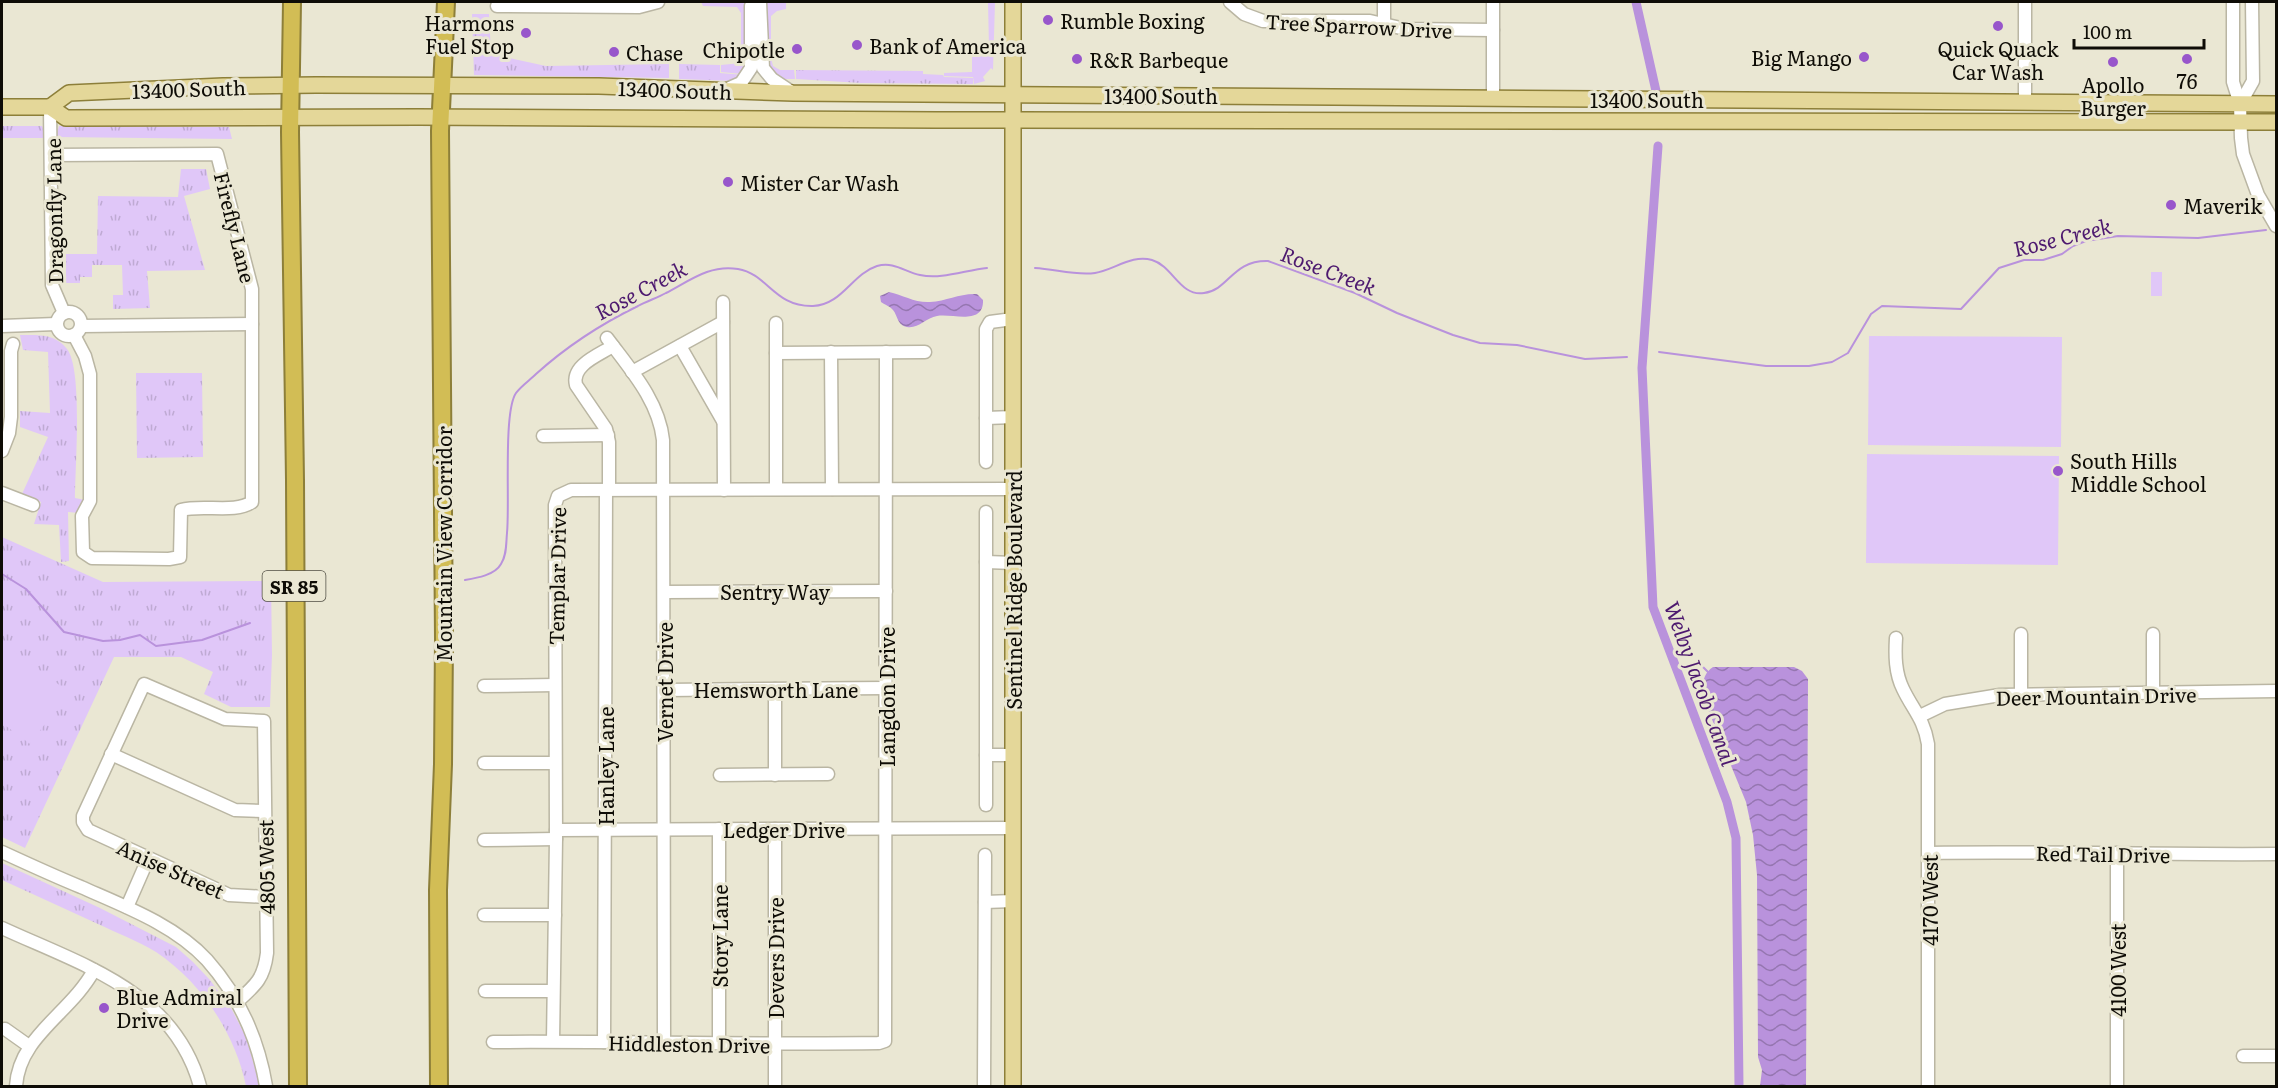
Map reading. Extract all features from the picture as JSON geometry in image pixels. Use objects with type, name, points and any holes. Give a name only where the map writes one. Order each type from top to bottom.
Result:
[{"type":"highway","name":"SR 85","points":[[292,2],[290,117],[295,480],[298,1086]]},
{"type":"highway","name":"Mountain View Corridor","points":[[439,1086],[438,890],[444,662],[441,117],[446,2]]},
{"type":"main road","name":"Sentinel Ridge Boulevard","points":[[1012,2],[1014,417],[1012,1086]]},
{"type":"main road","name":"13400 South","points":[[50,107],[69,93],[291,85],[599,86],[793,93],[2277,104]]},
{"type":"main road","name":"13400 South","points":[[2,107],[50,107],[66,118],[2277,122]]},
{"type":"street","points":[[497,6],[619,4],[639,7],[658,2]]},
{"type":"street","points":[[723,91],[741,83],[751,68],[753,2]]},
{"type":"street","points":[[760,2],[763,68],[772,79],[793,93]]},
{"type":"street","name":"Tree Sparrow Drive","points":[[1230,2],[1244,14],[1263,21],[1384,23],[1405,29],[1493,30]]},
{"type":"street","points":[[1384,2],[1384,23]]},
{"type":"street","points":[[1492,98],[1494,2]]},
{"type":"street","points":[[2025,2],[2025,102]]},
{"type":"street","points":[[2233,2],[2233,82],[2240,104],[2241,138],[2247,167],[2258,195],[2277,226]]},
{"type":"street","points":[[2240,104],[2253,81],[2252,2]]},
{"type":"street","name":"Dragonfly Lane","points":[[50,107],[52,285],[64,313]]},
{"type":"street","name":"Firefly Lane","points":[[52,155],[217,154],[252,289],[252,502],[244,507],[192,506],[181,510],[180,557],[169,559],[92,558],[83,552],[82,516],[90,501],[90,374],[78,331]]},
{"type":"street","points":[[723,302],[724,490]]},
{"type":"street","points":[[78,331],[77,314],[68,311],[58,317],[56,324],[62,335],[78,331],[252,324]]},
{"type":"street","points":[[986,462],[986,329],[990,322],[1013,319]]},
{"type":"street","points":[[632,372],[723,322]]},
{"type":"street","points":[[776,323],[776,489]]},
{"type":"street","points":[[2,327],[56,324]]},
{"type":"street","name":"Vernet Drive","points":[[610,342],[650,398],[660,419],[663,440],[664,1042]]},
{"type":"street","name":"Hanley Lane","points":[[604,1042],[608,435],[601,419],[576,385],[575,378],[579,368],[610,342]]},
{"type":"street","points":[[2,451],[9,433],[6,397],[13,344]]},
{"type":"street","points":[[680,346],[724,423]]},
{"type":"street","points":[[831,352],[831,489]]},
{"type":"street","name":"Langdon Drive","points":[[885,1041],[886,352]]},
{"type":"street","points":[[776,353],[925,352]]},
{"type":"street","points":[[986,418],[1014,417]]},
{"type":"street","points":[[543,436],[608,435]]},
{"type":"street","name":"Templar Drive","points":[[553,1041],[556,835],[555,502],[558,496],[567,491],[608,490],[1014,489]]},
{"type":"street","points":[[2,493],[25,504],[33,505]]},
{"type":"street","points":[[986,512],[986,805]]},
{"type":"street","points":[[986,562],[1014,563]]},
{"type":"street","name":"Sentry Way","points":[[664,591],[886,591]]},
{"type":"street","points":[[2021,634],[2021,695]]},
{"type":"street","points":[[2153,634],[2153,694]]},
{"type":"street","name":"4170 West","points":[[1896,638],[1898,676],[1924,724],[1928,744],[1928,1086]]},
{"type":"street","name":"4805 West","points":[[111,754],[144,684],[225,719],[264,722],[267,953],[265,971],[258,983],[238,1001]]},
{"type":"street","points":[[484,686],[555,685]]},
{"type":"street","name":"Hemsworth Lane","points":[[665,690],[886,688]]},
{"type":"street","points":[[775,689],[775,775]]},
{"type":"street","name":"Deer Mountain Drive","points":[[1920,716],[1929,710],[1962,699],[1981,696],[2277,691]]},
{"type":"street","points":[[111,754],[235,810],[264,811]]},
{"type":"street","name":"Anise Street","points":[[111,754],[82,816],[87,830],[229,895],[266,897]]},
{"type":"street","points":[[986,755],[1013,755]]},
{"type":"street","points":[[484,763],[555,763]]},
{"type":"street","points":[[720,775],[828,774]]},
{"type":"street","name":"Ledger Drive","points":[[484,840],[605,829],[1013,828]]},
{"type":"street","name":"Story Lane","points":[[719,829],[719,1043]]},
{"type":"street","name":"Devers Drive","points":[[775,829],[775,1086]]},
{"type":"street","points":[[2,852],[127,907],[166,928],[200,954],[238,1001],[260,1056],[266,1086]]},
{"type":"street","name":"Red Tail Drive","points":[[1929,853],[2277,854]]},
{"type":"street","name":"4100 West","points":[[2117,854],[2117,1086]]},
{"type":"street","points":[[984,1086],[985,855]]},
{"type":"street","points":[[127,907],[148,859]]},
{"type":"street","points":[[985,902],[1013,902]]},
{"type":"street","points":[[484,915],[555,915]]},
{"type":"street","points":[[2,928],[94,970],[132,991],[159,1013],[186,1052],[200,1086]]},
{"type":"street","points":[[16,1086],[20,1064],[29,1046],[76,997],[94,970]]},
{"type":"street","points":[[485,991],[554,991]]},
{"type":"street","points":[[5,1029],[29,1046]]},
{"type":"street","name":"Hiddleston Drive","points":[[493,1042],[664,1042],[776,1045],[885,1041]]},
{"type":"street","points":[[2243,1056],[2277,1056]]},
{"type":"green space","points":[[701,2],[748,3],[746,69],[743,74],[721,72],[721,65],[741,63],[741,13],[737,7],[703,6]]},
{"type":"green space","points":[[767,2],[786,2],[786,9],[777,11],[771,16],[771,58],[773,66],[780,70],[794,70],[795,79],[778,79],[768,72],[765,5]]},
{"type":"green space","points":[[988,2],[995,2],[993,70],[991,68],[983,77],[985,81],[974,84],[973,77],[944,76],[944,73],[972,72],[972,48],[989,47]]},
{"type":"green space","points":[[472,14],[489,14],[491,54],[546,66],[669,64],[669,78],[474,75]]},
{"type":"green space","points":[[679,64],[720,65],[720,73],[744,75],[735,81],[679,79]]},
{"type":"green space","points":[[796,70],[923,71],[923,74],[943,75],[944,77],[973,78],[973,84],[861,83],[796,79]]},
{"type":"green space","points":[[2,126],[42,126],[47,138],[2,138]]},
{"type":"green space","points":[[59,126],[229,127],[232,139],[56,137]]},
{"type":"green space","points":[[181,169],[206,169],[210,189],[184,196],[205,270],[147,271],[150,308],[113,309],[113,295],[123,295],[122,265],[92,265],[92,277],[80,277],[80,283],[66,283],[66,254],[97,254],[98,196],[178,197]]},
{"type":"green space","points":[[2151,272],[2162,272],[2162,296],[2151,296]]},
{"type":"green space","points":[[20,335],[45,336],[57,340],[67,349],[72,360],[77,397],[75,498],[85,500],[79,513],[68,512],[69,561],[61,562],[59,525],[34,524],[41,502],[22,494],[48,437],[20,427],[20,411],[50,413],[48,352],[23,350]]},
{"type":"green space","points":[[1869,336],[2062,337],[2061,447],[1868,445]]},
{"type":"green space","points":[[136,373],[202,373],[203,457],[137,458]]},
{"type":"green space","points":[[1867,454],[2059,456],[2058,565],[1866,563]]},
{"type":"green space","points":[[2,537],[103,582],[271,581],[270,707],[231,707],[204,694],[213,672],[181,657],[114,657],[25,848],[2,837]]},
{"type":"green space","points":[[2,643],[69,692],[30,744],[2,723]]},
{"type":"green space","points":[[2,863],[100,908],[176,947],[210,980],[232,1010],[246,1037],[260,1086],[246,1086],[241,1066],[225,1028],[214,1010],[188,978],[172,964],[142,944],[2,880]]},
{"type":"water","points":[[889,292],[925,302],[977,294],[983,300],[982,308],[973,316],[937,316],[915,326],[907,327],[899,322],[892,309],[881,302],[880,296]]},
{"type":"water","points":[[1713,667],[1794,667],[1802,671],[1808,679],[1806,1086],[1760,1086],[1762,1070],[1758,1057],[1757,875],[1753,835],[1746,802],[1704,700],[1704,678]]},
{"type":"waterway","name":"Welby Jacob Canal","points":[[1636,2],[1656,91]]},
{"type":"waterway","name":"Welby Jacob Canal","points":[[1658,146],[1642,368],[1653,607],[1727,802],[1736,838],[1739,1086]]},
{"type":"waterway","name":"Rose Creek","points":[[1659,352],[1766,366],[1809,366],[1832,362],[1848,353],[1871,314],[1882,306],[1961,309],[1999,268],[2024,260],[2043,260],[2062,254],[2086,241],[2118,236],[2198,238],[2266,230]]},
{"type":"waterway","name":"Rose Creek","points":[[1035,268],[1088,274],[1137,259],[1152,260],[1166,268],[1189,290],[1204,293],[1219,287],[1246,265],[1268,261],[1355,293],[1397,313],[1453,335],[1480,343],[1517,345],[1585,359],[1627,357]]},
{"type":"waterway","name":"Rose Creek","points":[[465,580],[495,571],[504,557],[508,519],[508,438],[512,403],[516,393],[559,355],[597,328],[692,279],[718,269],[728,268],[748,272],[789,301],[813,306],[832,300],[861,275],[877,266],[889,265],[928,276],[945,276],[987,268]]},
{"type":"waterway","name":"Rose Creek","points":[[2,574],[26,589],[64,632],[103,641],[140,635],[156,646],[202,640],[250,623]]},
{"type":"waterway","points":[[1699,663],[1710,674]]},
{"type":"place","name":"Rumble Boxing","points":[[1048,20]]},
{"type":"place","name":"Quick Quack Car Wash","points":[[1998,26]]},
{"type":"place","name":"Harmons Fuel Stop","points":[[526,33]]},
{"type":"place","name":"Bank of America","points":[[857,45]]},
{"type":"place","name":"Chipotle","points":[[797,49]]},
{"type":"place","name":"Chase","points":[[614,52]]},
{"type":"place","name":"Big Mango","points":[[1864,57]]},
{"type":"place","name":"R&R Barbeque","points":[[1077,59]]},
{"type":"place","name":"76","points":[[2187,59]]},
{"type":"place","name":"Apollo Burger","points":[[2113,62]]},
{"type":"place","name":"Mister Car Wash","points":[[728,182]]},
{"type":"place","name":"Maverik","points":[[2171,205]]},
{"type":"place","name":"South Hills Middle School","points":[[2058,471]]},
{"type":"place","name":"Blue Admiral Drive","points":[[104,1008]]}]
